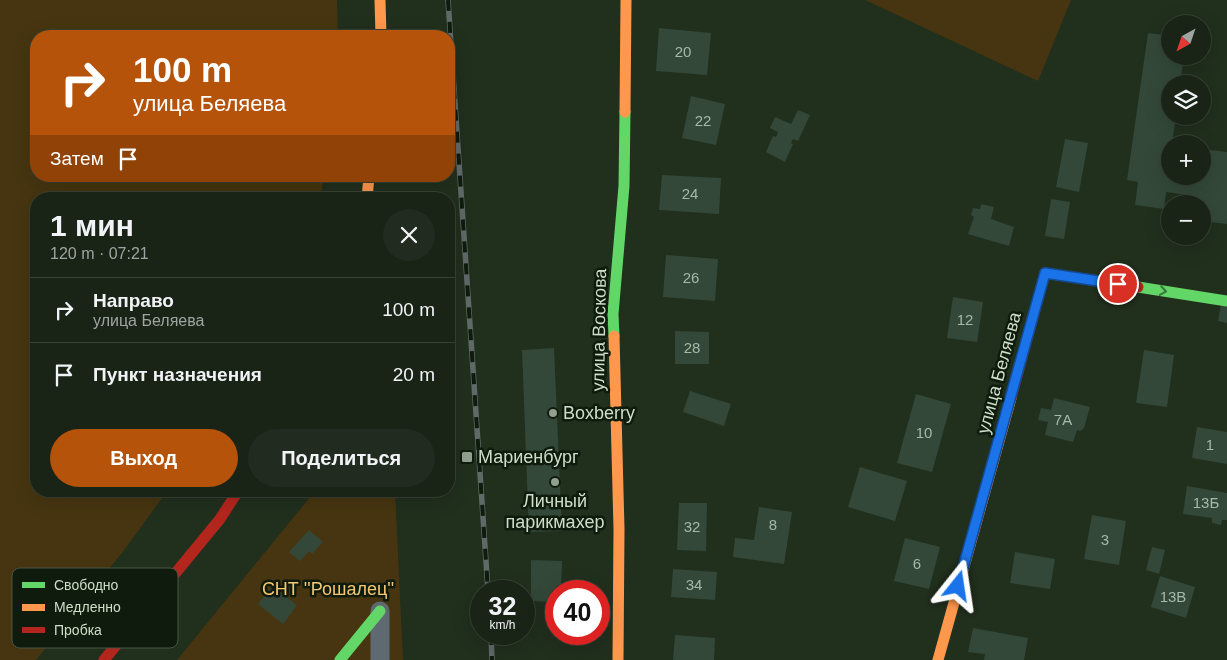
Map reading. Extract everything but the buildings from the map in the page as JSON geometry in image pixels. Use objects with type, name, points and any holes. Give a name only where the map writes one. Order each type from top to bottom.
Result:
[{"type":"street","points":[[380,0],[380,30]]},
{"type":"street","name":"улица Воскова","points":[[618,660],[619,529],[613,314],[624,186],[626,0]]},
{"type":"street","name":"улица Беляева","points":[[938,660],[1045,273],[1227,300]]},
{"type":"street","points":[[178,569],[220,518],[234,497]]},
{"type":"street","points":[[340,660],[380,611]]},
{"type":"street","points":[[380,611],[380,660]]},
{"type":"street","points":[[104,660],[114,648]]},
{"type":"green space","points":[[0,0],[337,0],[338,30],[30,30],[30,182],[323,182],[321,192],[30,192],[30,497],[163,497],[110,568],[12,568],[12,648],[46,648],[36,660],[0,660]]},
{"type":"green space","points":[[865,0],[1071,0],[1038,81]]},
{"type":"green space","name":"СНТ ''Рошалец''","points":[[310,497],[395,497],[403,660],[177,660]]},
{"type":"railway","points":[[448,0],[450,30]]},
{"type":"railway","points":[[455,103],[487,580]]},
{"type":"railway","points":[[491,645],[492,660]]},
{"type":"traffic: fast","points":[[614,336],[613,314],[624,186],[625,112]]},
{"type":"traffic: fast","points":[[1138,287],[1227,301]]},
{"type":"traffic: fast","points":[[340,660],[380,611]]},
{"type":"traffic: slow","points":[[380,0],[381,30]]},
{"type":"traffic: slow","points":[[625,112],[626,0]]},
{"type":"traffic: slow","points":[[368,182],[368,192]]},
{"type":"traffic: slow","points":[[614,336],[619,529],[618,660]]},
{"type":"traffic: slow","points":[[938,660],[1011,398]]},
{"type":"traffic: jam","points":[[1011,398],[1045,273],[1138,287]]},
{"type":"traffic: jam","points":[[178,570],[220,519],[234,497]]},
{"type":"traffic: jam","points":[[104,660],[114,648]]},
{"type":"place","name":"Boxberry","points":[[553,413]]},
{"type":"place","name":"Мариенбург","points":[[467,457]]},
{"type":"place","name":"Личный парикмахер","points":[[555,482]]},
{"type":"route","points":[[958,586],[1045,273],[1118,284]]}]
